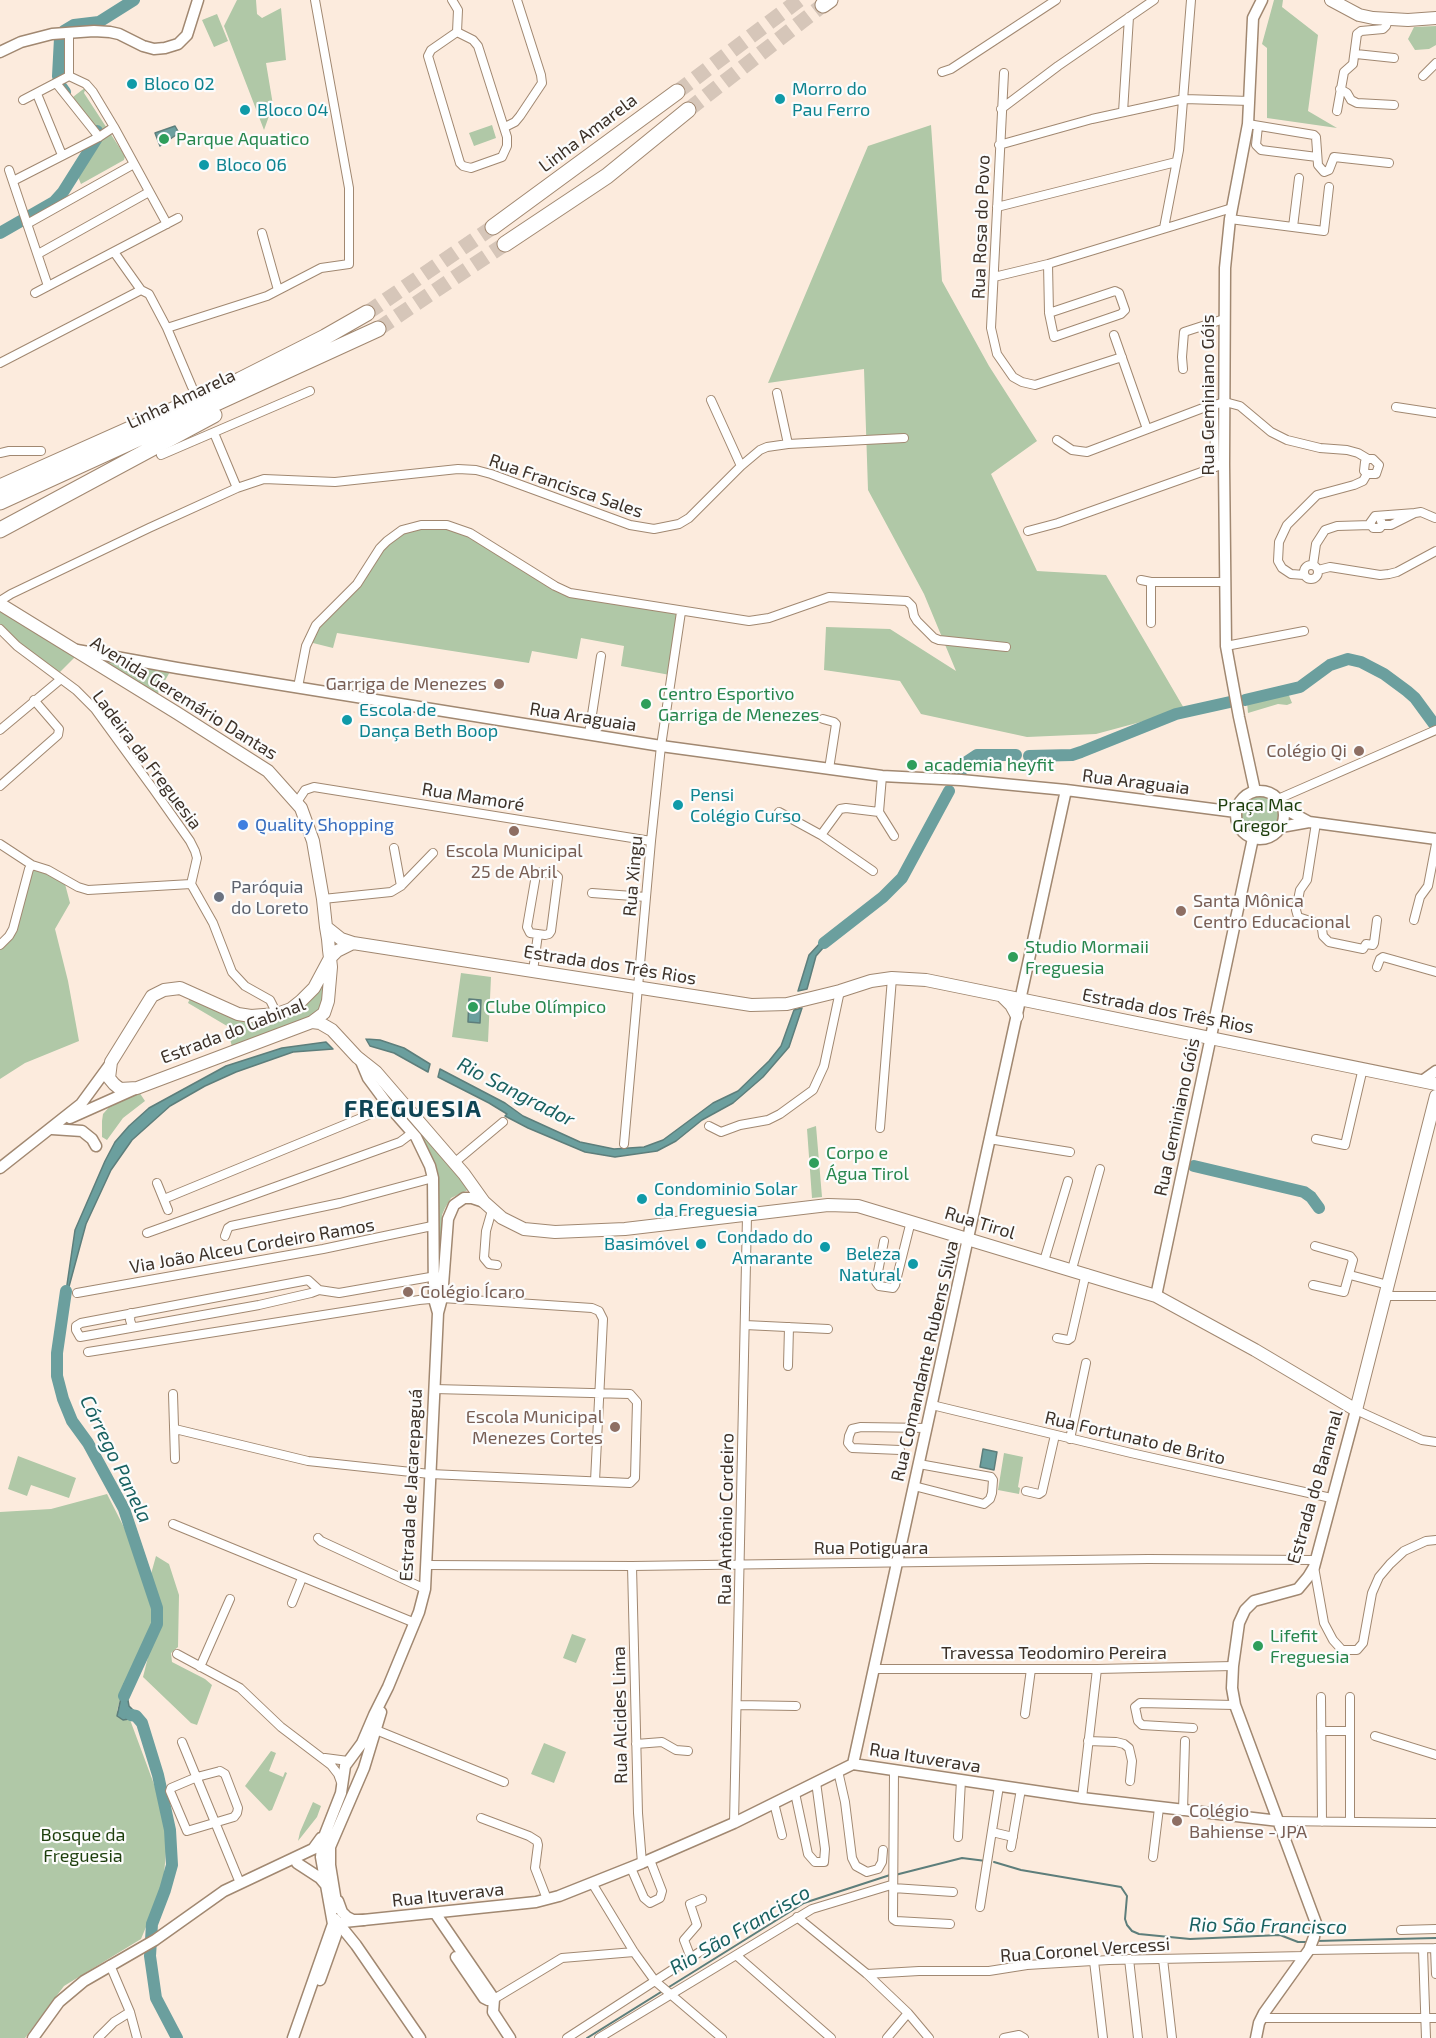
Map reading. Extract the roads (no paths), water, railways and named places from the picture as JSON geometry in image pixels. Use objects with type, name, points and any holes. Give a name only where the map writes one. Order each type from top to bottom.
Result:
[{"type":"highway","name":"Linha Amarela","points":[[492,227],[677,92]]},
{"type":"highway","points":[[505,244],[607,176],[688,110]]},
{"type":"highway","name":"Linha Amarela","points":[[0,487],[240,380],[367,313]]},
{"type":"highway","name":"Linha Amarela","points":[[0,502],[378,329]]},
{"type":"highway","points":[[0,530],[228,408],[278,376]]},
{"type":"main road","points":[[1331,0],[1359,15],[1388,20],[1436,18]]},
{"type":"main road","name":"Avenida Geremário Dantas","points":[[0,603],[71,648],[101,661],[274,776],[297,802],[309,825],[324,899],[330,958]]},
{"type":"main road","name":"Estrada dos Três Rios","points":[[326,927],[341,939],[353,943],[764,1006],[787,1004],[871,981],[905,977],[1436,1084]]},
{"type":"main road","points":[[330,958],[336,951],[353,943]]},
{"type":"main road","name":"Estrada do Gabinal","points":[[111,1062],[148,1000],[164,990],[180,988],[238,1014],[250,1016],[277,1014],[293,1008],[307,995],[319,980],[330,958]]},
{"type":"main road","name":"Estrada do Gabinal","points":[[137,1088],[312,1022],[326,1010],[331,975],[330,958]]},
{"type":"main road","points":[[1002,996],[1017,1016]]},
{"type":"main road","name":"Estrada de Jacarepaguá","points":[[312,1022],[320,1023],[332,1030],[376,1072],[488,1206]]},
{"type":"main road","points":[[111,1062],[110,1078],[114,1084],[120,1089],[137,1088]]},
{"type":"main road","name":"Estrada do Bananal","points":[[1347,1408],[1363,1383],[1436,1096]]},
{"type":"main road","name":"Rua Tirol","points":[[488,1206],[512,1224],[524,1229],[555,1232],[626,1229],[844,1204],[872,1209],[1156,1296],[1255,1350],[1347,1408]]},
{"type":"main road","points":[[1347,1408],[1352,1396],[1363,1383]]},
{"type":"street","points":[[0,52],[21,42],[52,34],[68,33],[110,32],[153,49],[165,48],[178,44],[187,35],[198,0]]},
{"type":"street","points":[[167,328],[267,296],[321,268],[350,264],[349,188],[315,0]]},
{"type":"street","points":[[452,0],[458,10],[457,32]]},
{"type":"street","points":[[505,127],[516,122],[542,83],[517,0]]},
{"type":"street","points":[[942,72],[951,69],[1056,0]]},
{"type":"street","points":[[1001,109],[1154,0]]},
{"type":"street","points":[[1164,228],[1184,99],[1191,0]]},
{"type":"street","name":"Rua Geminiano Góis","points":[[1255,792],[1226,646],[1226,582],[1219,465],[1225,268],[1231,214],[1253,125],[1250,102],[1253,18],[1262,0]]},
{"type":"street","points":[[1123,112],[1129,17]]},
{"type":"street","points":[[1337,111],[1344,72],[1353,64],[1359,32],[1383,28],[1388,20]]},
{"type":"street","points":[[457,32],[473,40],[478,46],[505,127],[507,146],[502,157],[471,168],[460,163],[428,56],[431,50],[457,32]]},
{"type":"street","points":[[68,33],[62,80],[99,137]]},
{"type":"street","points":[[1356,54],[1394,58]]},
{"type":"street","points":[[1423,76],[1436,63]]},
{"type":"street","name":"Rua Rosa do Povo","points":[[1004,73],[991,328],[993,342],[1000,360],[1013,377],[1030,385],[1040,385],[1122,357]]},
{"type":"street","points":[[23,100],[62,80],[86,84],[114,127],[167,224]]},
{"type":"street","points":[[1340,89],[1357,103],[1394,105]]},
{"type":"street","points":[[37,94],[62,155]]},
{"type":"street","points":[[999,145],[1123,112],[1184,99],[1250,102]]},
{"type":"street","points":[[1317,157],[1261,150],[1256,145],[1253,125],[1314,135],[1316,137],[1318,165],[1323,172],[1329,170],[1334,157],[1389,163]]},
{"type":"street","points":[[13,181],[114,127]]},
{"type":"street","points":[[997,207],[1176,162]]},
{"type":"street","points":[[27,224],[134,164]]},
{"type":"street","points":[[9,170],[48,286]]},
{"type":"street","points":[[1293,227],[1299,178]]},
{"type":"street","points":[[994,277],[1048,264],[1164,228],[1231,214],[1324,231],[1329,187]]},
{"type":"street","points":[[38,254],[149,192]]},
{"type":"street","points":[[35,293],[178,218]]},
{"type":"street","points":[[262,233],[278,290]]},
{"type":"street","points":[[114,252],[141,290],[149,294],[167,328],[192,387]]},
{"type":"street","points":[[1048,264],[1049,313],[1052,336],[1056,338],[1121,314],[1125,310],[1119,293],[1115,291],[1049,313]]},
{"type":"street","points":[[0,363],[141,290]]},
{"type":"street","points":[[1183,369],[1184,332],[1224,319]]},
{"type":"street","points":[[1114,335],[1147,429]]},
{"type":"street","points":[[161,455],[310,391]]},
{"type":"street","points":[[777,393],[788,444]]},
{"type":"street","points":[[711,400],[741,466]]},
{"type":"street","points":[[1057,440],[1072,450],[1087,452],[1147,429],[1221,406],[1240,406],[1271,432],[1287,441],[1320,448],[1347,450],[1377,461],[1379,470],[1376,474],[1367,474]]},
{"type":"street","points":[[1396,407],[1436,413]]},
{"type":"street","points":[[214,433],[237,488]]},
{"type":"street","name":"Rua Francisca Sales","points":[[0,603],[41,579],[237,488],[264,479],[335,482],[476,470],[630,525],[654,529],[678,524],[689,518],[760,450],[775,445],[904,438]]},
{"type":"street","points":[[0,453],[41,451]]},
{"type":"street","points":[[1367,474],[1363,466],[1368,459]]},
{"type":"street","points":[[1028,531],[1058,523],[1219,465]]},
{"type":"street","points":[[1367,474],[1363,481],[1354,485],[1317,495],[1287,525],[1279,542],[1278,561],[1282,568],[1291,574],[1304,575],[1304,569],[1309,565],[1315,568],[1330,567],[1380,575],[1397,572],[1436,551]]},
{"type":"street","points":[[1315,568],[1316,544],[1325,530],[1337,526],[1371,525],[1372,517],[1391,525],[1421,512],[1435,518]]},
{"type":"street","points":[[298,687],[306,646],[316,625],[357,584],[387,541],[402,530],[417,526],[447,525],[470,533],[570,593],[749,621],[770,618],[829,597],[907,601],[912,606],[917,621],[934,638],[1006,647]]},
{"type":"street","points":[[1141,580],[1226,582]]},
{"type":"street","points":[[1151,582],[1151,623]]},
{"type":"street","name":"Rua Xingu","points":[[624,1144],[661,747],[681,612]]},
{"type":"street","name":"Ladeira da Freguesia","points":[[0,629],[17,646],[76,690],[94,709],[190,842],[197,858],[191,884]]},
{"type":"street","points":[[1226,646],[1304,631]]},
{"type":"street","points":[[589,734],[602,656]]},
{"type":"street","name":"Rua Araguaia","points":[[101,661],[298,687],[661,747],[882,776],[961,780],[1066,790],[1236,812]]},
{"type":"street","points":[[0,729],[61,679]]},
{"type":"street","points":[[0,786],[58,735],[58,729],[34,700]]},
{"type":"street","points":[[823,719],[836,724],[829,769]]},
{"type":"street","points":[[1281,804],[1436,730]]},
{"type":"street","points":[[882,776],[879,812],[894,836]]},
{"type":"street","name":"Rua Mamoré","points":[[297,802],[306,790],[314,787],[651,841]]},
{"type":"street","name":"Rua Comandante Rubens Silva","points":[[853,1764],[1066,790]]},
{"type":"street","points":[[1281,804],[1284,821],[1269,838],[1253,838],[1239,828],[1236,812],[1242,799],[1255,792],[1268,792],[1281,804],[1312,823]]},
{"type":"street","points":[[821,835],[842,808],[879,812]]},
{"type":"street","points":[[779,812],[821,835],[873,871]]},
{"type":"street","points":[[1312,823],[1307,880],[1300,890],[1296,910],[1298,917],[1319,924],[1323,936],[1329,942],[1363,949],[1366,945],[1374,943],[1377,920]]},
{"type":"street","points":[[1281,827],[1312,823],[1436,841],[1428,886],[1420,897],[1414,920]]},
{"type":"street","name":"Rua Geminiano Góis","points":[[1156,1296],[1253,838]]},
{"type":"street","points":[[0,844],[32,864],[88,890],[191,884],[213,923],[232,972],[245,986],[270,999],[277,1014]]},
{"type":"street","points":[[394,848],[401,886]]},
{"type":"street","points":[[324,899],[391,891],[401,886],[433,853]]},
{"type":"street","points":[[0,943],[9,936],[13,929],[28,869],[32,864]]},
{"type":"street","points":[[541,872],[556,875],[558,880],[551,931],[549,934],[538,934],[530,933],[527,927],[537,875],[541,872]]},
{"type":"street","points":[[592,893],[646,897]]},
{"type":"street","points":[[533,971],[538,934]]},
{"type":"street","points":[[1377,967],[1383,957],[1436,972]]},
{"type":"street","points":[[880,1128],[892,978]]},
{"type":"street","points":[[710,1126],[721,1131],[768,1120],[813,1090],[824,1066],[840,991]]},
{"type":"street","name":"Estrada de Jacarepaguá","points":[[294,2038],[311,1983],[335,1926],[320,1854],[326,1830],[342,1789],[344,1770],[362,1743],[415,1623],[425,1588],[427,1565],[438,1314],[438,1275],[432,1226],[433,1178],[426,1156],[412,1133],[368,1078],[360,1059]]},
{"type":"street","name":"Estrada do Gabinal","points":[[0,1168],[57,1125],[84,1101],[111,1062]]},
{"type":"street","points":[[1317,1139],[1345,1145],[1363,1068]]},
{"type":"street","points":[[1422,1081],[1436,1071]]},
{"type":"street","name":"Estrada do Gabinal","points":[[57,1125],[137,1088]]},
{"type":"street","points":[[164,1199],[388,1105]]},
{"type":"street","points":[[454,1163],[503,1122]]},
{"type":"street","points":[[57,1125],[82,1131],[92,1139],[96,1146]]},
{"type":"street","points":[[147,1233],[400,1142],[412,1133]]},
{"type":"street","points":[[989,1139],[1070,1152]]},
{"type":"street","points":[[1072,1269],[1101,1169]]},
{"type":"street","points":[[225,1236],[231,1226],[340,1203],[433,1178]]},
{"type":"street","points":[[1044,1261],[1068,1181]]},
{"type":"street","points":[[157,1183],[168,1210]]},
{"type":"street","name":"Estrada de Jacarepaguá","points":[[438,1275],[451,1209],[458,1202],[468,1198],[488,1206]]},
{"type":"street","points":[[488,1206],[484,1258],[489,1264],[497,1264]]},
{"type":"street","name":"Rua Antônio Cordeiro","points":[[734,1822],[747,1216]]},
{"type":"street","points":[[884,1241],[876,1282],[879,1286],[893,1288],[896,1286],[911,1221]]},
{"type":"street","name":"Via João Alceu Cordeiro Ramos","points":[[77,1293],[323,1249],[432,1226]]},
{"type":"street","points":[[1313,1285],[1344,1292],[1350,1275],[1352,1257],[1315,1246]]},
{"type":"street","points":[[1056,1338],[1068,1340],[1071,1338],[1086,1273]]},
{"type":"street","points":[[319,1290],[308,1280],[78,1324],[76,1330],[80,1337],[259,1305],[319,1290],[339,1293],[438,1275]]},
{"type":"street","points":[[1350,1275],[1387,1290],[1436,1296]]},
{"type":"street","points":[[88,1352],[438,1299],[596,1309],[603,1319],[595,1481]]},
{"type":"street","points":[[131,1313],[132,1326],[136,1327]]},
{"type":"street","points":[[745,1325],[828,1329]]},
{"type":"street","points":[[788,1365],[789,1327]]},
{"type":"street","points":[[1070,1438],[1086,1363]]},
{"type":"street","points":[[175,1428],[309,1461],[430,1474],[630,1483],[636,1475],[637,1402],[630,1394],[434,1389]]},
{"type":"street","points":[[173,1394],[175,1459]]},
{"type":"street","name":"Rua Fortunato de Brito","points":[[932,1405],[1331,1498]]},
{"type":"street","name":"Rua Tirol","points":[[1347,1408],[1422,1440],[1436,1442]]},
{"type":"street","name":"Estrada do Bananal","points":[[1310,1948],[1316,1923],[1314,1915],[1235,1705],[1232,1688],[1233,1666],[1239,1623],[1249,1605],[1260,1599],[1298,1589],[1314,1564],[1331,1498],[1347,1408]]},
{"type":"street","points":[[900,1450],[852,1448],[848,1443],[849,1436],[852,1429],[861,1427],[927,1428]]},
{"type":"street","points":[[1026,1491],[1039,1494],[1042,1492],[1055,1435]]},
{"type":"street","points":[[914,1486],[984,1503],[990,1499],[992,1493],[991,1476],[918,1464]]},
{"type":"street","points":[[173,1524],[415,1623]]},
{"type":"street","points":[[318,1538],[425,1588]]},
{"type":"street","points":[[1314,1564],[1324,1623],[1333,1640],[1342,1650],[1358,1650],[1363,1643],[1372,1593],[1379,1578],[1404,1551],[1426,1541],[1436,1540]]},
{"type":"street","name":"Rua Potiguara","points":[[427,1565],[632,1566],[1148,1559],[1314,1564]]},
{"type":"street","name":"Rua Alcides Lima","points":[[631,1868],[644,1898],[650,1903],[660,1898],[662,1892],[646,1862],[638,1814],[632,1566]]},
{"type":"street","points":[[292,1603],[302,1578]]},
{"type":"street","points":[[200,1667],[230,1599]]},
{"type":"street","points":[[177,1654],[240,1688],[281,1727],[335,1770],[342,1789]]},
{"type":"street","name":"Travessa Teodomiro Pereira","points":[[874,1669],[1097,1669],[1233,1666]]},
{"type":"street","points":[[1025,1714],[1031,1669]]},
{"type":"street","points":[[1082,1798],[1097,1669]]},
{"type":"street","name":"Estrada de Jacarepaguá","points":[[306,2004],[317,1986],[332,1949],[335,1892],[330,1865],[332,1842],[364,1768],[388,1688]]},
{"type":"street","points":[[1321,1697],[1322,1822]]},
{"type":"street","points":[[1350,1697],[1350,1822]]},
{"type":"street","points":[[1193,1728],[1142,1725],[1137,1721],[1135,1707],[1140,1703],[1235,1705]]},
{"type":"street","points":[[737,1705],[796,1706]]},
{"type":"street","points":[[376,1730],[504,1782]]},
{"type":"street","points":[[1321,1731],[1350,1731]]},
{"type":"street","points":[[1375,1736],[1436,1755]]},
{"type":"street","points":[[1088,1741],[1125,1744],[1129,1748],[1132,1761],[1130,1781]]},
{"type":"street","points":[[1183,1810],[1185,1741]]},
{"type":"street","points":[[182,1742],[240,1882]]},
{"type":"street","points":[[636,1744],[662,1742],[676,1750],[688,1751]]},
{"type":"street","points":[[321,1757],[334,1761],[355,1762],[359,1769],[352,1787],[352,1797]]},
{"type":"street","name":"Rua Ituverava","points":[[335,1926],[364,1920],[547,1899],[646,1862],[853,1764],[1082,1798],[1279,1821],[1436,1823]]},
{"type":"street","points":[[894,1770],[894,1921],[950,1924]]},
{"type":"street","points":[[220,1771],[225,1774],[238,1808],[234,1817],[215,1823],[185,1830],[170,1791],[174,1786],[220,1771]]},
{"type":"street","points":[[838,1771],[845,1802],[852,1858],[856,1866],[867,1872],[878,1869],[882,1862],[883,1850]]},
{"type":"street","points":[[958,1838],[961,1780]]},
{"type":"street","points":[[795,1792],[808,1854],[815,1862],[824,1862],[825,1849],[816,1782]]},
{"type":"street","points":[[980,1907],[999,1786]]},
{"type":"street","points":[[1011,1847],[1021,1789]]},
{"type":"street","points":[[774,1803],[782,1835]]},
{"type":"street","points":[[1153,1857],[1159,1808]]},
{"type":"street","points":[[481,1818],[537,1841],[535,1868],[547,1899]]},
{"type":"street","points":[[33,2038],[69,1992],[110,1965],[155,1940],[224,1891],[313,1849],[326,1830]]},
{"type":"street","points":[[992,1832],[1013,1837]]},
{"type":"street","points":[[283,1864],[297,1863],[320,1854],[327,1850],[332,1842]]},
{"type":"street","points":[[297,1863],[320,1878],[326,1885]]},
{"type":"street","points":[[599,2038],[610,2036],[668,1993],[825,1903],[893,1881],[953,1892]]},
{"type":"street","points":[[592,1883],[634,1952],[657,1982],[722,2038]]},
{"type":"street","points":[[335,1892],[345,1915],[353,1920],[364,1920]]},
{"type":"street","points":[[691,1958],[684,1940],[697,1925],[690,1904],[702,1899]]},
{"type":"street","points":[[431,1914],[484,1998],[488,2000],[494,1999],[562,1958],[634,1952]]},
{"type":"street","points":[[797,1917],[867,1974],[908,2013],[929,2038]]},
{"type":"street","points":[[364,1920],[355,1930],[354,1938],[357,1945],[420,2038]]},
{"type":"street","points":[[335,1926],[357,1945]]},
{"type":"street","points":[[1401,1929],[1436,1929]]},
{"type":"street","points":[[332,1949],[343,1939],[357,1945]]},
{"type":"street","points":[[567,2038],[657,1982],[715,1942]]},
{"type":"street","points":[[1256,2038],[1261,2018],[1310,1948]]},
{"type":"street","name":"Rua Coronel Vercessi","points":[[867,1974],[989,1971],[1027,1965],[1163,1959],[1310,1948],[1436,1948]]},
{"type":"street","points":[[1436,1948],[1436,1974]]},
{"type":"street","points":[[1423,1949],[1426,2038]]},
{"type":"street","points":[[736,1955],[831,2038]]},
{"type":"street","points":[[1129,1959],[1138,2038]]},
{"type":"street","points":[[1163,1959],[1172,2038]]},
{"type":"street","points":[[1094,1961],[1103,2038]]},
{"type":"street","points":[[110,1965],[130,2012],[137,2038]]},
{"type":"street","points":[[494,1999],[493,2012],[510,2038]]},
{"type":"street","points":[[98,2038],[114,2022],[130,2012]]},
{"type":"street","points":[[887,2038],[908,2013]]},
{"type":"street","points":[[1261,2018],[1436,2018]]},
{"type":"street","points":[[920,2028],[923,2038]]},
{"type":"street","points":[[1004,2038],[1019,2035],[1024,2038]]},
{"type":"water","name":"Parque Aquatico","points":[[175,126],[179,133],[160,146],[155,133]]},
{"type":"water","points":[[837,932],[816,956],[807,989],[798,991],[809,955],[821,942]]},
{"type":"water","points":[[469,999],[481,1000],[480,1023],[468,1022]]},
{"type":"water","points":[[802,1008],[789,1047],[763,1077],[733,1103],[702,1120],[676,1141],[657,1151],[615,1157],[585,1152],[528,1128],[505,1116],[507,1114],[489,1103],[438,1077],[440,1069],[505,1103],[523,1116],[580,1142],[614,1149],[644,1147],[663,1140],[713,1103],[738,1091],[781,1046],[794,1010]]},
{"type":"water","points":[[366,1039],[380,1040],[404,1048],[430,1064],[428,1072],[394,1053],[370,1046]]},
{"type":"water","points":[[326,1042],[333,1049],[293,1052],[236,1072],[205,1086],[170,1106],[132,1140],[111,1170],[86,1224],[64,1305],[75,1230],[105,1161],[115,1142],[129,1126],[149,1108],[226,1066],[282,1048]]},
{"type":"water","points":[[983,1449],[997,1452],[994,1470],[980,1467]]},
{"type":"water","points":[[130,1682],[127,1695],[129,1706],[139,1716],[142,1723],[135,1718],[123,1720],[117,1716],[124,1684]]},
{"type":"waterway","points":[[65,92],[58,76],[60,38],[64,31],[74,25],[99,22],[134,0]]},
{"type":"waterway","points":[[0,233],[54,202],[63,192],[97,138],[97,131]]},
{"type":"waterway","name":"Rio Sangrador","points":[[1245,700],[1300,687],[1330,665],[1348,659],[1361,662],[1384,674],[1407,691],[1434,724]]},
{"type":"waterway","name":"Rio Sangrador","points":[[1029,756],[1072,755],[1176,714],[1230,702]]},
{"type":"waterway","name":"Rio Sangrador","points":[[960,773],[965,763],[977,755],[1016,755]]},
{"type":"waterway","name":"Rio Sangrador","points":[[824,943],[883,897],[902,878],[949,791]]},
{"type":"waterway","points":[[1194,1166],[1304,1192],[1319,1208]]},
{"type":"waterway","name":"Córrego Panela","points":[[66,1291],[57,1353],[57,1376],[63,1399],[72,1421],[88,1443],[124,1509],[157,1608],[157,1624],[124,1696]]},
{"type":"waterway","name":"Córrego Panela","points":[[131,1715],[136,1716],[142,1723],[158,1775],[170,1830],[172,1865],[152,1924],[150,1956],[156,1998],[177,2038]]},
{"type":"waterway","name":"Rio São Francisco","points":[[895,1875],[962,1858],[986,1861]]},
{"type":"waterway","name":"Rio São Francisco","points":[[994,1862],[1021,1870],[1121,1887],[1127,1896],[1125,1919],[1127,1925],[1139,1934],[1190,1939],[1280,1935],[1298,1942],[1307,1942]]},
{"type":"waterway","name":"Rio São Francisco","points":[[587,2038],[804,1903],[890,1875]]},
{"type":"waterway","name":"Rio São Francisco","points":[[1316,1941],[1436,1938]]},
{"type":"tunnel","points":[[677,92],[799,0]]},
{"type":"tunnel","points":[[688,110],[823,5]]},
{"type":"tunnel","points":[[367,313],[493,227]]},
{"type":"tunnel","points":[[378,329],[505,244]]},
{"type":"place","name":"Bloco 02","points":[[132,84]]},
{"type":"place","name":"Morro do Pau Ferro","points":[[780,99]]},
{"type":"place","name":"Bloco 04","points":[[245,110]]},
{"type":"place","name":"Parque Aquatico","points":[[164,139]]},
{"type":"place","name":"Bloco 06","points":[[204,165]]},
{"type":"place","name":"Garriga de Menezes","points":[[499,684]]},
{"type":"place","name":"Centro Esportivo Garriga de Menezes","points":[[646,704]]},
{"type":"place","name":"Escola de Dança Beth Boop","points":[[347,720]]},
{"type":"place","name":"Colégio Qi","points":[[1359,751]]},
{"type":"place","name":"academia heyfit","points":[[912,765]]},
{"type":"place","name":"Pensi Colégio Curso","points":[[678,805]]},
{"type":"place","name":"Quality Shopping","points":[[243,825]]},
{"type":"place","name":"Escola Municipal 25 de Abril","points":[[514,831]]},
{"type":"place","name":"Paróquia do Loreto","points":[[219,897]]},
{"type":"place","name":"Santa Mônica Centro Educacional","points":[[1181,911]]},
{"type":"place","name":"Studio Mormaii Freguesia","points":[[1013,957]]},
{"type":"place","name":"Clube Olímpico","points":[[473,1007]]},
{"type":"place","name":"Corpo e Água Tirol","points":[[814,1163]]},
{"type":"place","name":"Condominio Solar da Freguesia","points":[[642,1199]]},
{"type":"place","name":"Basimóvel","points":[[701,1244]]},
{"type":"place","name":"Condado do Amarante","points":[[825,1247]]},
{"type":"place","name":"Beleza Natural","points":[[913,1264]]},
{"type":"place","name":"Colégio Ícaro","points":[[408,1292]]},
{"type":"place","name":"Escola Municipal Menezes Cortes","points":[[615,1427]]},
{"type":"place","name":"Lifefit Freguesia","points":[[1258,1646]]},
{"type":"place","name":"Colégio Bahiense - JPA","points":[[1177,1821]]},
{"type":"district","name":"FREGUESIA","points":[[413,1109]]},
{"type":"park label","name":"Praça Mac Gregor","points":[[1260,815]]},
{"type":"park label","name":"Bosque da Freguesia","points":[[83,1845]]}]
